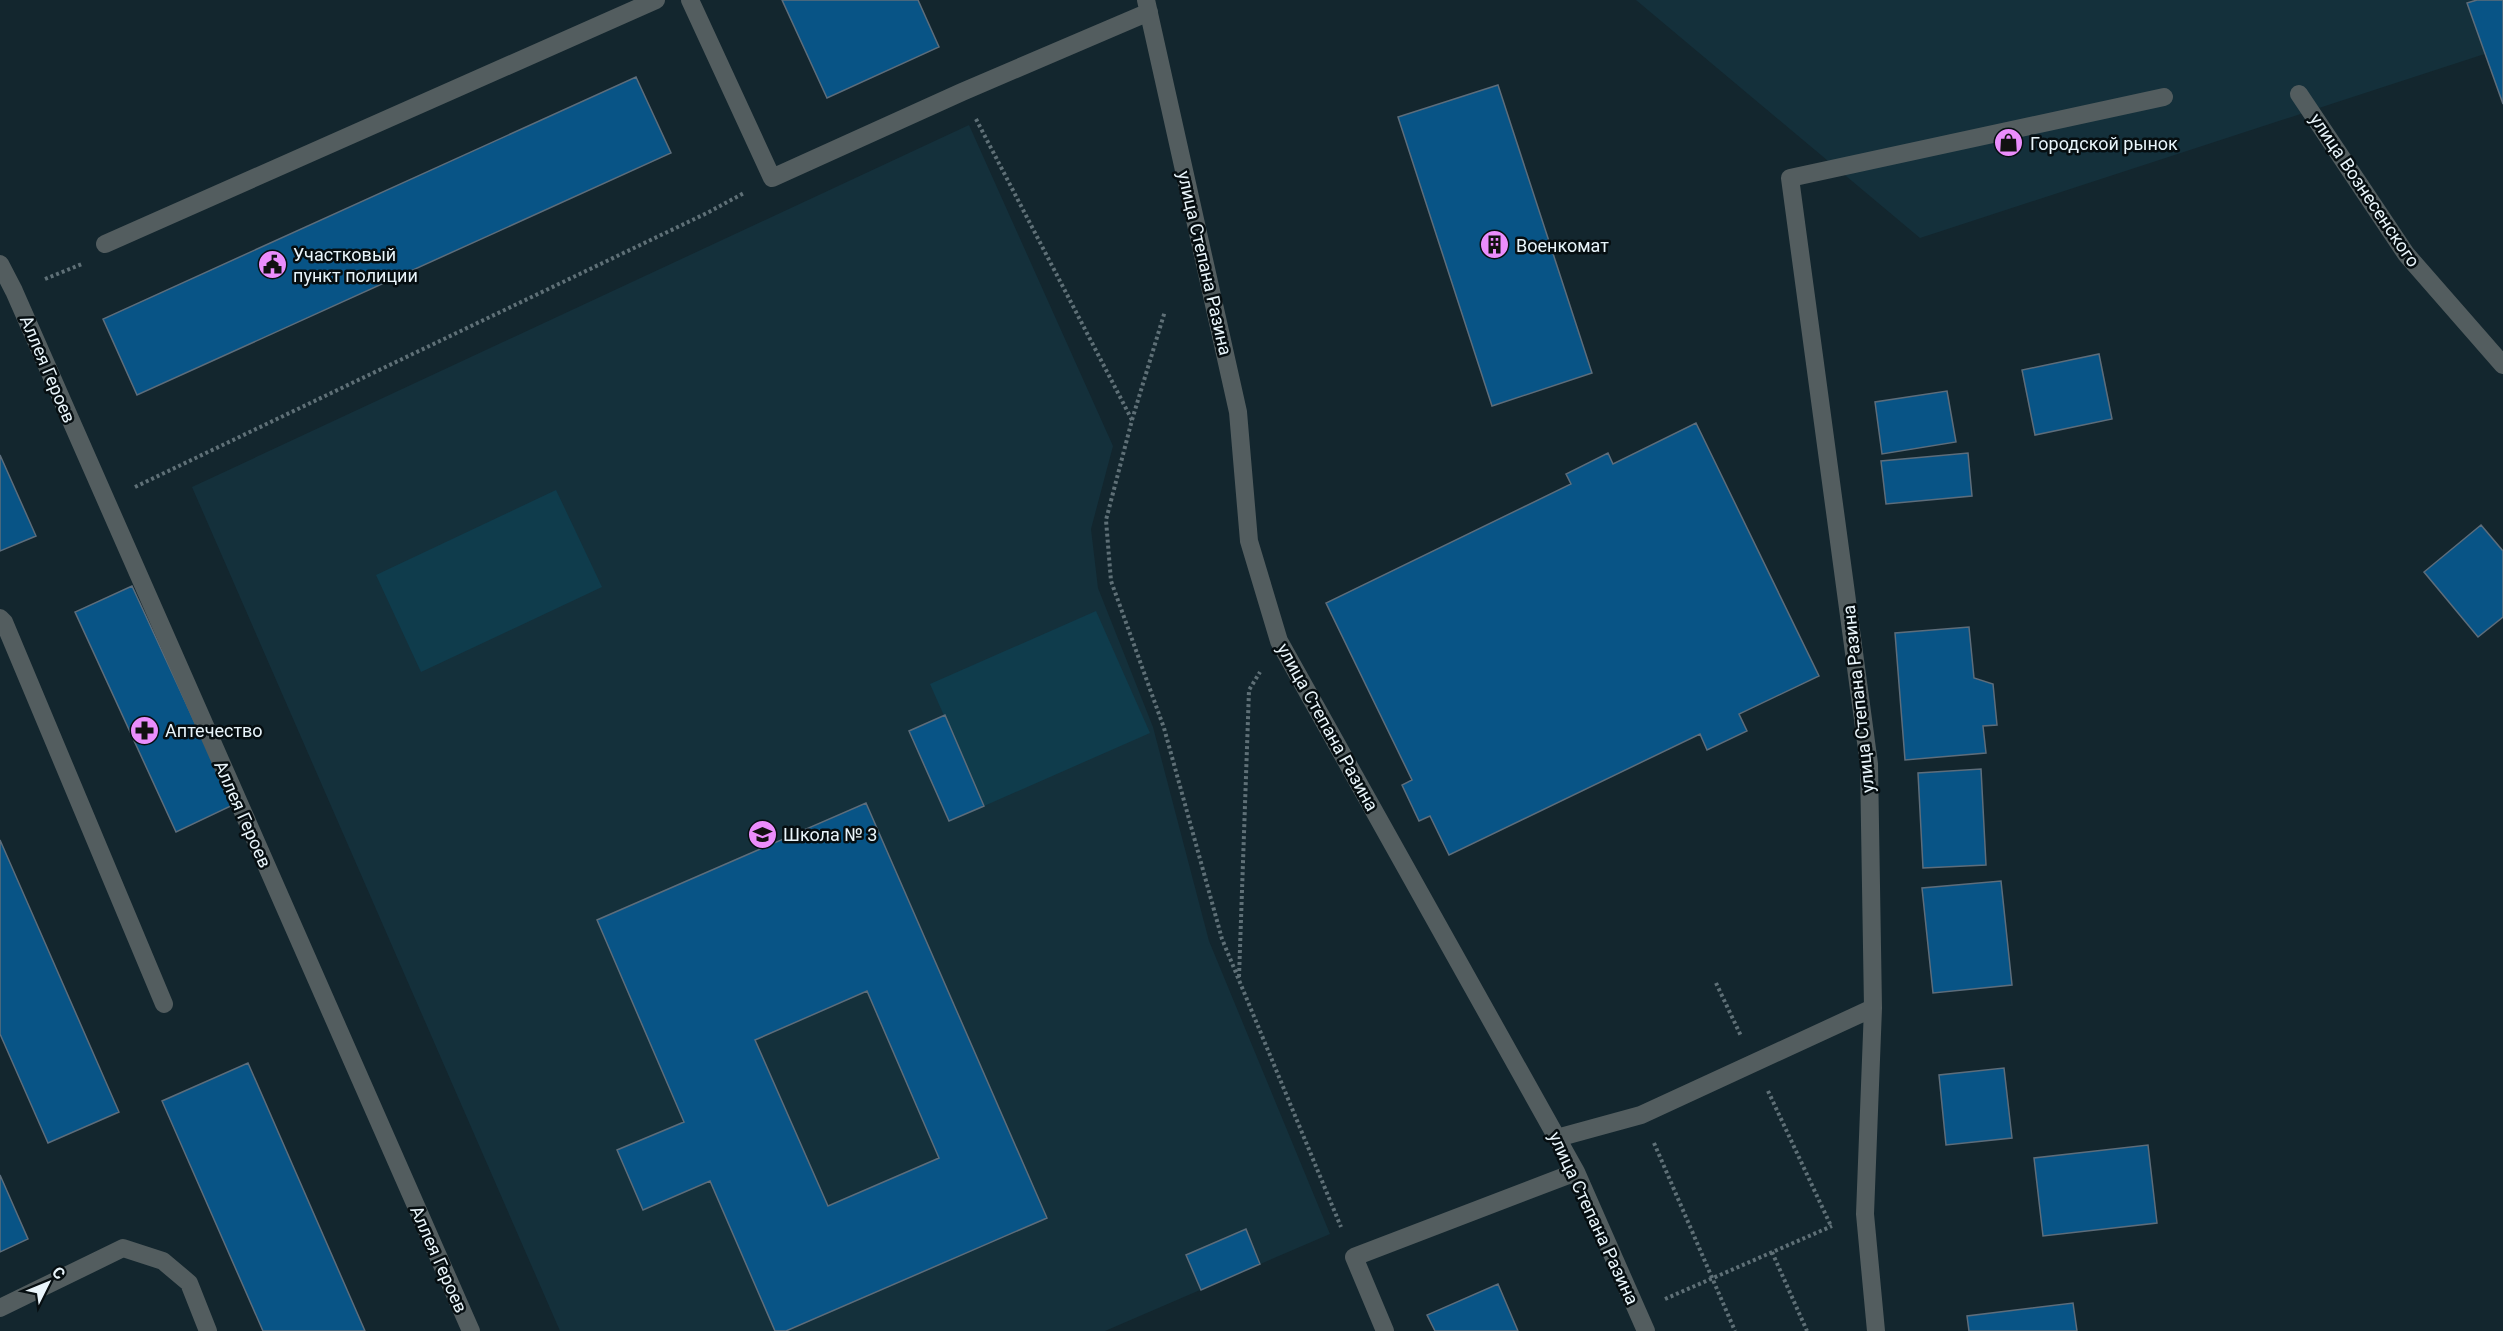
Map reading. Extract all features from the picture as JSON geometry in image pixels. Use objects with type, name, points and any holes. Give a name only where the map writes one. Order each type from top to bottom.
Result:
[{"type":"street","points":[[105,244],[656,0]]},
{"type":"street","points":[[690,0],[772,178],[1148,6]]},
{"type":"street","name":"улица Степана Разина","points":[[1148,6],[1238,412],[1249,541],[1280,641],[1576,1172],[1646,1331]]},
{"type":"street","name":"улица Вознесенского","points":[[2300,94],[2406,254],[2503,365]]},
{"type":"street","name":"улица Степана Разина","points":[[1876,1331],[1865,1214],[1873,1008],[1869,764],[1790,178],[2164,97]]},
{"type":"street","name":"Аллея Героев","points":[[0,264],[14,291],[471,1331]]},
{"type":"street","points":[[0,618],[4,622],[164,1004]]},
{"type":"street","points":[[1557,1138],[1641,1115],[1873,1008]]},
{"type":"street","points":[[1385,1331],[1354,1257],[1576,1172]]},
{"type":"street","points":[[0,1308],[123,1248],[163,1261],[189,1283],[208,1331]]},
{"type":"path","points":[[962,92],[1132,420]]},
{"type":"path","points":[[105,502],[707,213],[772,178]]},
{"type":"path","points":[[14,291],[81,265],[105,244]]},
{"type":"path","points":[[1165,311],[1132,420],[1106,520],[1111,580],[1164,728],[1222,939],[1354,1257]]},
{"type":"path","points":[[1239,980],[1249,690],[1280,641]]},
{"type":"path","points":[[1716,983],[1831,1226]]},
{"type":"path","points":[[1641,1115],[1735,1331]]},
{"type":"path","points":[[1637,1311],[1831,1226],[1865,1214]]},
{"type":"path","points":[[1772,1252],[1807,1331]]},
{"type":"shaded area","name":"Городской рынок","points":[[1636,0],[2503,0],[2503,48],[1920,238]]},
{"type":"shaded area","name":"Школа № 3","points":[[969,125],[1113,446],[1091,529],[1098,588],[1153,727],[1209,941],[1330,1234],[1105,1331],[560,1331],[192,487]]},
{"type":"shaded area","points":[[556,490],[602,587],[421,672],[376,575]]},
{"type":"shaded area","points":[[1096,611],[1150,733],[984,806],[930,684]]},
{"type":"building","points":[[782,0],[918,0],[939,47],[827,98]]},
{"type":"building","points":[[2477,0],[2503,0],[2503,104],[2467,3]]},
{"type":"building","points":[[636,77],[671,153],[137,395],[103,319]]},
{"type":"building","name":"Военкомат","points":[[1498,85],[1592,373],[1492,406],[1398,117]]},
{"type":"building","points":[[2099,354],[2112,419],[2035,435],[2022,370]]},
{"type":"building","points":[[1947,391],[1956,442],[1882,454],[1875,402]]},
{"type":"building","points":[[1696,423],[1819,676],[1739,714],[1747,731],[1707,750],[1700,734],[1449,855],[1430,816],[1419,821],[1402,785],[1412,780],[1326,603],[1571,484],[1566,474],[1608,453],[1613,464]]},
{"type":"building","points":[[1968,453],[1972,496],[1886,504],[1881,461]]},
{"type":"building","points":[[0,455],[36,536],[0,551]]},
{"type":"building","points":[[2481,525],[2503,551],[2503,617],[2478,637],[2424,572]]},
{"type":"building","points":[[132,586],[233,805],[176,832],[75,612]]},
{"type":"building","points":[[1969,627],[1974,678],[1993,684],[1997,725],[1983,726],[1986,753],[1905,760],[1895,633]]},
{"type":"building","points":[[945,715],[984,806],[949,821],[909,731]]},
{"type":"building","points":[[1981,769],[1986,865],[1923,868],[1918,773]]},
{"type":"building","points":[[866,803],[1047,1218],[786,1331],[775,1331],[710,1181],[643,1210],[617,1150],[684,1122],[597,920]],"holes":[[[867,991],[939,1158],[828,1206],[755,1040]]]},
{"type":"building","points":[[0,840],[119,1112],[48,1143],[0,1034]]},
{"type":"building","points":[[2001,881],[2012,985],[1933,993],[1922,888]]},
{"type":"building","points":[[248,1063],[365,1331],[263,1331],[162,1101]]},
{"type":"building","points":[[2004,1068],[2012,1138],[1946,1145],[1939,1075]]},
{"type":"building","points":[[2148,1145],[2157,1223],[2043,1236],[2034,1158]]},
{"type":"building","points":[[0,1175],[28,1239],[0,1252]]},
{"type":"building","points":[[1246,1229],[1260,1264],[1201,1290],[1186,1255]]},
{"type":"building","points":[[1498,1284],[1518,1331],[1435,1331],[1427,1315]]},
{"type":"building","points":[[2073,1303],[2077,1331],[1969,1331],[1967,1316]]},
{"type":"place","name":"Городской рынок","points":[[2009,143]]},
{"type":"place","name":"Военкомат","points":[[1495,245]]},
{"type":"place","name":"Участковый пункт полиции","points":[[272,264]]},
{"type":"place","name":"Аптечество","points":[[144,730]]},
{"type":"place","name":"Школа № 3","points":[[762,834]]}]
